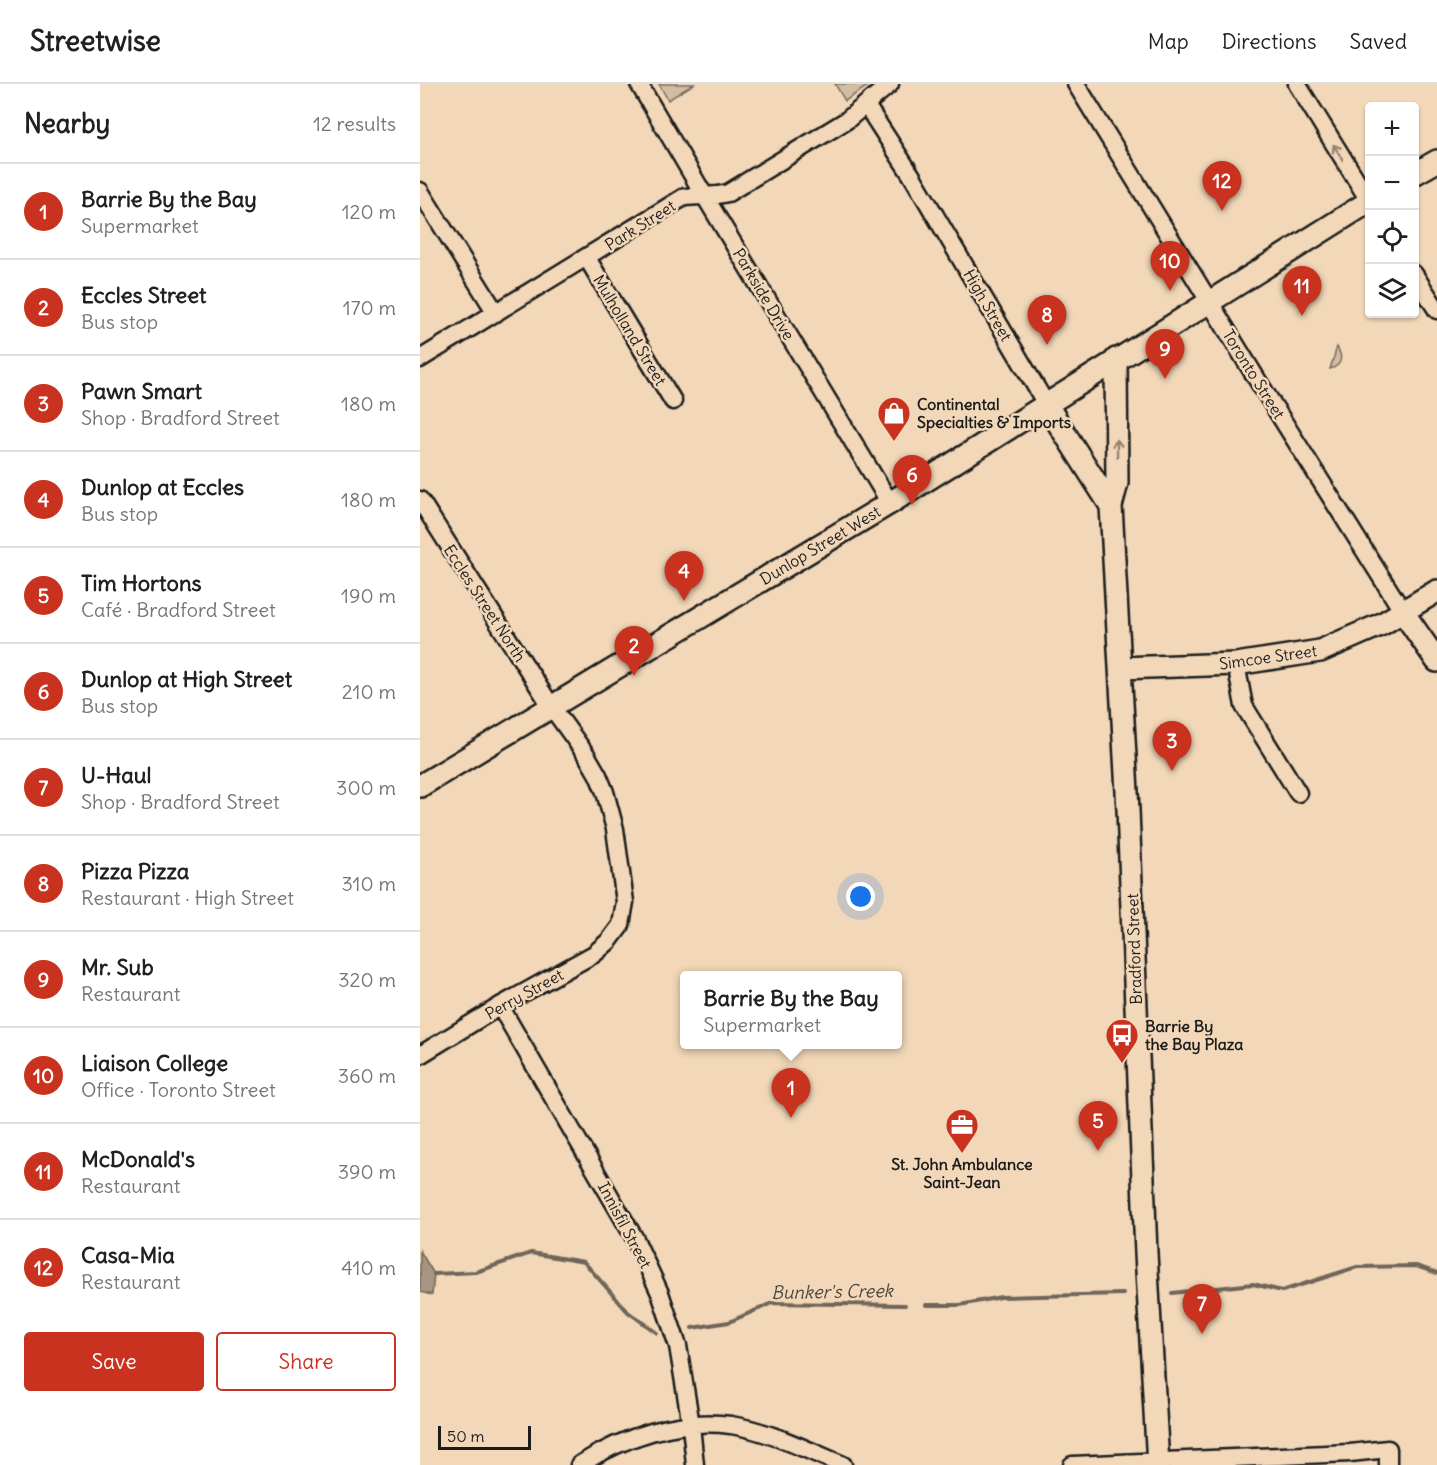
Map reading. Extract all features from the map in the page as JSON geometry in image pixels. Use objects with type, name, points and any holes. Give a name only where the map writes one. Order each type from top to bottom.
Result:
[{"type":"main road","points":[[1419,171],[1437,161]]},
{"type":"main road","name":"Dunlop Street West","points":[[420,786],[890,503],[1365,205]]},
{"type":"main road","points":[[1111,506],[1117,483],[1116,359]]},
{"type":"main road","name":"High Street","points":[[1046,404],[1111,506]]},
{"type":"main road","name":"Bradford Street","points":[[1111,506],[1128,810],[1145,1241],[1158,1463]]},
{"type":"main road","name":"Simcoe Street","points":[[1120,668],[1236,664],[1320,651],[1382,624],[1437,591]]},
{"type":"main road","name":"Toronto Street","points":[[1403,612],[1437,661]]},
{"type":"street","name":"Parkside Drive","points":[[639,84],[890,503]]},
{"type":"street","name":"Park Street","points":[[420,359],[684,197],[728,193],[847,120],[880,90],[890,84]]},
{"type":"street","name":"Toronto Street","points":[[1076,84],[1403,612]]},
{"type":"street","points":[[1297,84],[1365,195]]},
{"type":"street","name":"High Street","points":[[866,105],[912,176],[1046,404]]},
{"type":"street","points":[[420,191],[496,313]]},
{"type":"street","name":"Mulholland Street","points":[[587,258],[673,401]]},
{"type":"street","points":[[1419,282],[1437,310]]},
{"type":"street","name":"Eccles Street North","points":[[420,500],[425,519],[587,756],[605,792],[615,829],[623,884],[625,902],[621,925]]},
{"type":"street","points":[[1236,664],[1244,706],[1298,793]]},
{"type":"street","name":"Perry Street","points":[[420,1055],[500,1006],[594,954],[609,941],[621,925]]},
{"type":"street","name":"Innisfil Street","points":[[500,1006],[635,1239],[660,1293],[678,1346],[692,1425],[694,1465]]},
{"type":"street","points":[[579,1465],[598,1453],[637,1435],[692,1425],[731,1425],[770,1435],[843,1465]]},
{"type":"street","points":[[1072,1465],[1158,1463],[1388,1449],[1388,1465]]},
{"type":"shaded area","points":[[659,84],[694,84],[668,100]]},
{"type":"shaded area","points":[[835,84],[871,84],[845,101]]},
{"type":"shaded area","points":[[1337,347],[1340,361],[1337,366],[1330,369]]},
{"type":"shaded area","points":[[420,1251],[434,1274],[432,1295],[420,1292]]},
{"type":"waterway","name":"Bunker's Creek","points":[[434,1274],[476,1272],[531,1253],[584,1262],[628,1312],[657,1333]]},
{"type":"waterway","name":"Bunker's Creek","points":[[1172,1293],[1253,1284],[1282,1291],[1357,1267],[1416,1266],[1437,1273]]},
{"type":"waterway","name":"Bunker's Creek","points":[[926,1305],[960,1305],[1001,1297],[1123,1294]]},
{"type":"waterway","name":"Bunker's Creek","points":[[692,1328],[729,1322],[772,1303],[905,1305]]},
{"type":"place","name":"Casa-Mia","points":[[1222,211]]},
{"type":"place","name":"Liaison College","points":[[1170,291]]},
{"type":"place","name":"McDonald's","points":[[1302,316]]},
{"type":"place","name":"Pizza Pizza","points":[[1047,345]]},
{"type":"place","name":"Mr. Sub","points":[[1165,379]]},
{"type":"place","name":"Continental Specialties & Imports","points":[[894,442]]},
{"type":"place","name":"Dunlop at High Street","points":[[912,505]]},
{"type":"place","name":"Dunlop at Eccles","points":[[684,601]]},
{"type":"place","name":"Eccles Street","points":[[634,676]]},
{"type":"place","name":"Pawn Smart","points":[[1172,771]]},
{"type":"place","name":"Barrie By the Bay Plaza","points":[[1122,1064]]},
{"type":"place","name":"Barrie By the Bay","points":[[791,1118]]},
{"type":"place","name":"Tim Hortons","points":[[1098,1151]]},
{"type":"place","name":"St. John Ambulance Saint-Jean","points":[[962,1154]]},
{"type":"place","name":"U-Haul","points":[[1202,1334]]}]
